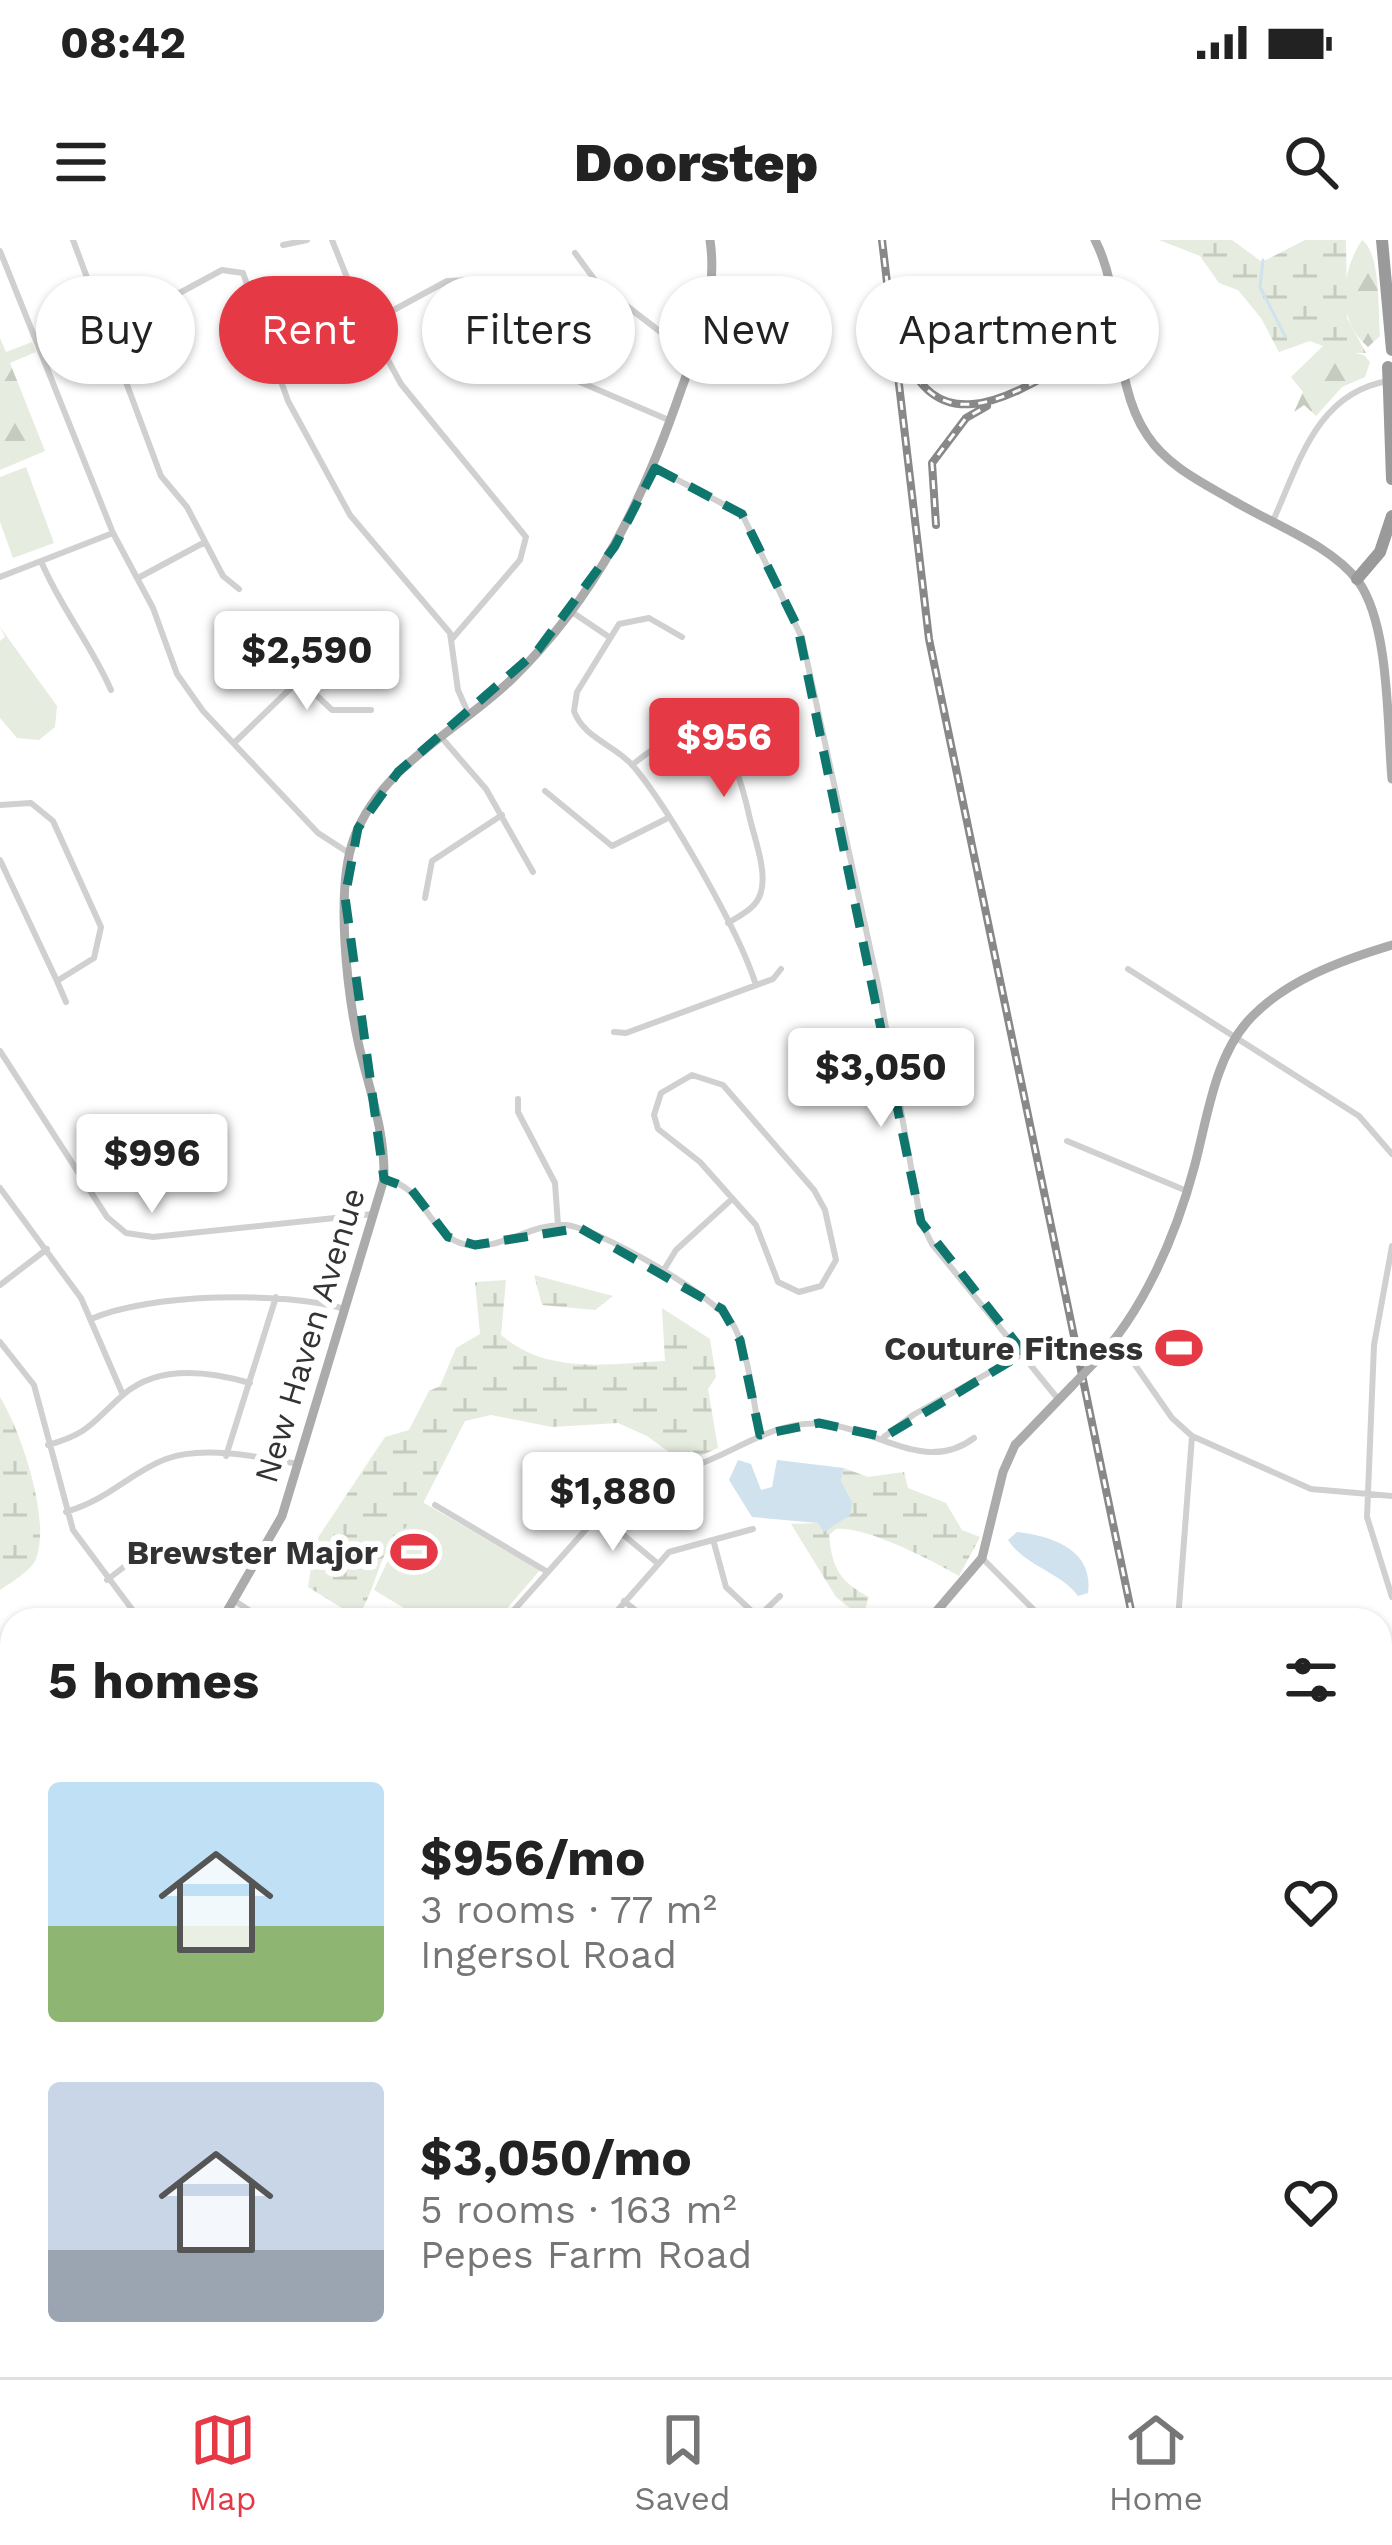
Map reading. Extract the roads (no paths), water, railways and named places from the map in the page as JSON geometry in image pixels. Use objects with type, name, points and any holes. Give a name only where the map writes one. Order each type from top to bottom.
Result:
[{"type":"highway","points":[[1382,240],[1392,350]]},
{"type":"highway","points":[[1388,306],[1392,479]]},
{"type":"highway","points":[[1357,579],[1384,544],[1392,516]]},
{"type":"main road","name":"New Haven Avenue","points":[[710,240],[711,276]]},
{"type":"main road","points":[[1095,240],[1110,282],[1129,388],[1149,438],[1177,467],[1357,579],[1378,638],[1392,779]]},
{"type":"main road","name":"New Haven Avenue","points":[[230,1608],[278,1528],[384,1179],[381,1126],[355,1016],[345,897],[350,853],[381,791],[516,675],[569,610],[630,523],[655,468],[683,384]]},
{"type":"main road","points":[[939,1608],[982,1558],[1012,1451],[1117,1339],[1187,1190],[1222,1064],[1235,1039],[1266,1004],[1316,973],[1392,945]]},
{"type":"street","points":[[73,240],[86,276]]},
{"type":"street","points":[[283,245],[307,240]]},
{"type":"street","points":[[332,240],[347,276]]},
{"type":"street","points":[[0,251],[36,337]]},
{"type":"street","points":[[575,253],[597,283],[659,330]]},
{"type":"street","points":[[195,286],[222,269],[233,268],[246,277],[288,401],[350,515],[452,639],[458,690],[470,715]]},
{"type":"street","points":[[398,307],[447,280],[465,278],[482,288],[554,371],[670,422]]},
{"type":"street","points":[[1272,523],[1325,413],[1350,393],[1389,379]]},
{"type":"street","points":[[398,380],[526,537],[520,560],[452,639]]},
{"type":"street","points":[[55,384],[113,533],[177,674],[318,833],[350,853]]},
{"type":"street","points":[[126,384],[161,476],[188,507],[223,576],[239,589]]},
{"type":"street","points":[[655,468],[742,514],[798,628],[880,996],[920,1217],[932,1244],[1058,1399]]},
{"type":"street","points":[[0,577],[113,533]]},
{"type":"street","points":[[137,578],[205,542]]},
{"type":"street","points":[[41,561],[58,603],[97,658],[111,690]]},
{"type":"street","points":[[569,610],[609,637]]},
{"type":"street","points":[[682,637],[655,620],[636,617],[619,624],[577,692],[574,711],[587,732],[632,765],[728,923],[756,985]]},
{"type":"street","points":[[267,648],[334,711],[371,710]]},
{"type":"street","points":[[234,743],[298,682]]},
{"type":"street","points":[[632,765],[667,737],[684,732],[708,734],[732,752],[763,883],[755,905],[728,923]]},
{"type":"street","points":[[441,737],[502,815],[533,872]]},
{"type":"street","points":[[545,791],[612,846],[666,819]]},
{"type":"street","points":[[0,805],[27,802],[48,814],[100,927],[94,958],[57,980]]},
{"type":"street","points":[[425,898],[432,861],[502,815]]},
{"type":"street","points":[[0,860],[66,1002]]},
{"type":"street","points":[[614,1032],[626,1033],[756,985],[781,969]]},
{"type":"street","points":[[1127,969],[1359,1116],[1392,1154]]},
{"type":"street","points":[[0,1051],[107,1217],[126,1233],[146,1237],[376,1214]]},
{"type":"street","points":[[703,1075],[723,1085],[814,1190],[826,1210],[836,1255],[828,1280],[804,1292],[780,1284],[759,1230],[732,1199],[700,1162],[658,1129],[655,1105],[671,1083],[703,1075]]},
{"type":"street","points":[[518,1099],[518,1112],[555,1184],[558,1225]]},
{"type":"street","points":[[1067,1141],[1187,1190]]},
{"type":"street","points":[[384,1179],[410,1189],[439,1229],[464,1244],[485,1245],[558,1225],[588,1231],[709,1299],[731,1321],[760,1435]]},
{"type":"street","points":[[0,1188],[47,1249],[91,1319],[122,1395]]},
{"type":"street","points":[[662,1273],[676,1250],[732,1199]]},
{"type":"street","points":[[1392,1246],[1374,1345],[1369,1494],[1370,1534],[1392,1597]]},
{"type":"street","points":[[0,1285],[47,1249]]},
{"type":"street","points":[[91,1319],[125,1306],[276,1297],[345,1309]]},
{"type":"street","points":[[226,1456],[276,1297]]},
{"type":"street","points":[[1117,1339],[1172,1418],[1192,1436],[1312,1489],[1392,1496]]},
{"type":"street","points":[[0,1342],[34,1384],[66,1512],[107,1580],[130,1608]]},
{"type":"street","points":[[884,1437],[913,1415],[1024,1353]]},
{"type":"street","points":[[48,1445],[92,1429],[122,1395],[157,1377],[187,1373],[250,1383]]},
{"type":"street","points":[[515,1608],[639,1470],[686,1468],[760,1435],[819,1424],[884,1437],[933,1454],[954,1452],[974,1438]]},
{"type":"street","points":[[1179,1608],[1192,1436]]},
{"type":"street","points":[[66,1512],[105,1499],[166,1459],[226,1456],[298,1464]]},
{"type":"street","points":[[435,1505],[546,1571]]},
{"type":"street","points":[[597,1513],[656,1562]]},
{"type":"street","points":[[618,1608],[656,1562],[674,1550],[753,1529]]},
{"type":"street","points":[[714,1543],[726,1587],[746,1608]]},
{"type":"street","points":[[107,1580],[147,1549]]},
{"type":"street","points":[[982,1558],[1032,1608]]},
{"type":"street","points":[[768,1608],[780,1596]]},
{"type":"street","points":[[624,1601],[633,1608]]},
{"type":"street","points":[[232,1605],[238,1608]]},
{"type":"water","points":[[738,1460],[751,1464],[761,1490],[772,1487],[777,1460],[844,1468],[841,1481],[852,1501],[850,1515],[824,1532],[818,1523],[752,1517],[729,1480]]},
{"type":"water","points":[[1017,1532],[1056,1541],[1077,1555],[1088,1578],[1088,1593],[1078,1596],[1015,1549],[1008,1540]]},
{"type":"waterway","points":[[1263,260],[1260,287],[1285,336]]},
{"type":"railway","points":[[882,240],[929,639],[1131,1608]]},
{"type":"railway","points":[[924,384],[936,397],[959,404],[984,402],[1032,384]]},
{"type":"railway","points":[[936,525],[932,463],[966,418],[987,406]]},
{"type":"place","name":"Couture Fitness","points":[[1179,1348]]},
{"type":"place","name":"Brewster Major","points":[[414,1552]]}]
